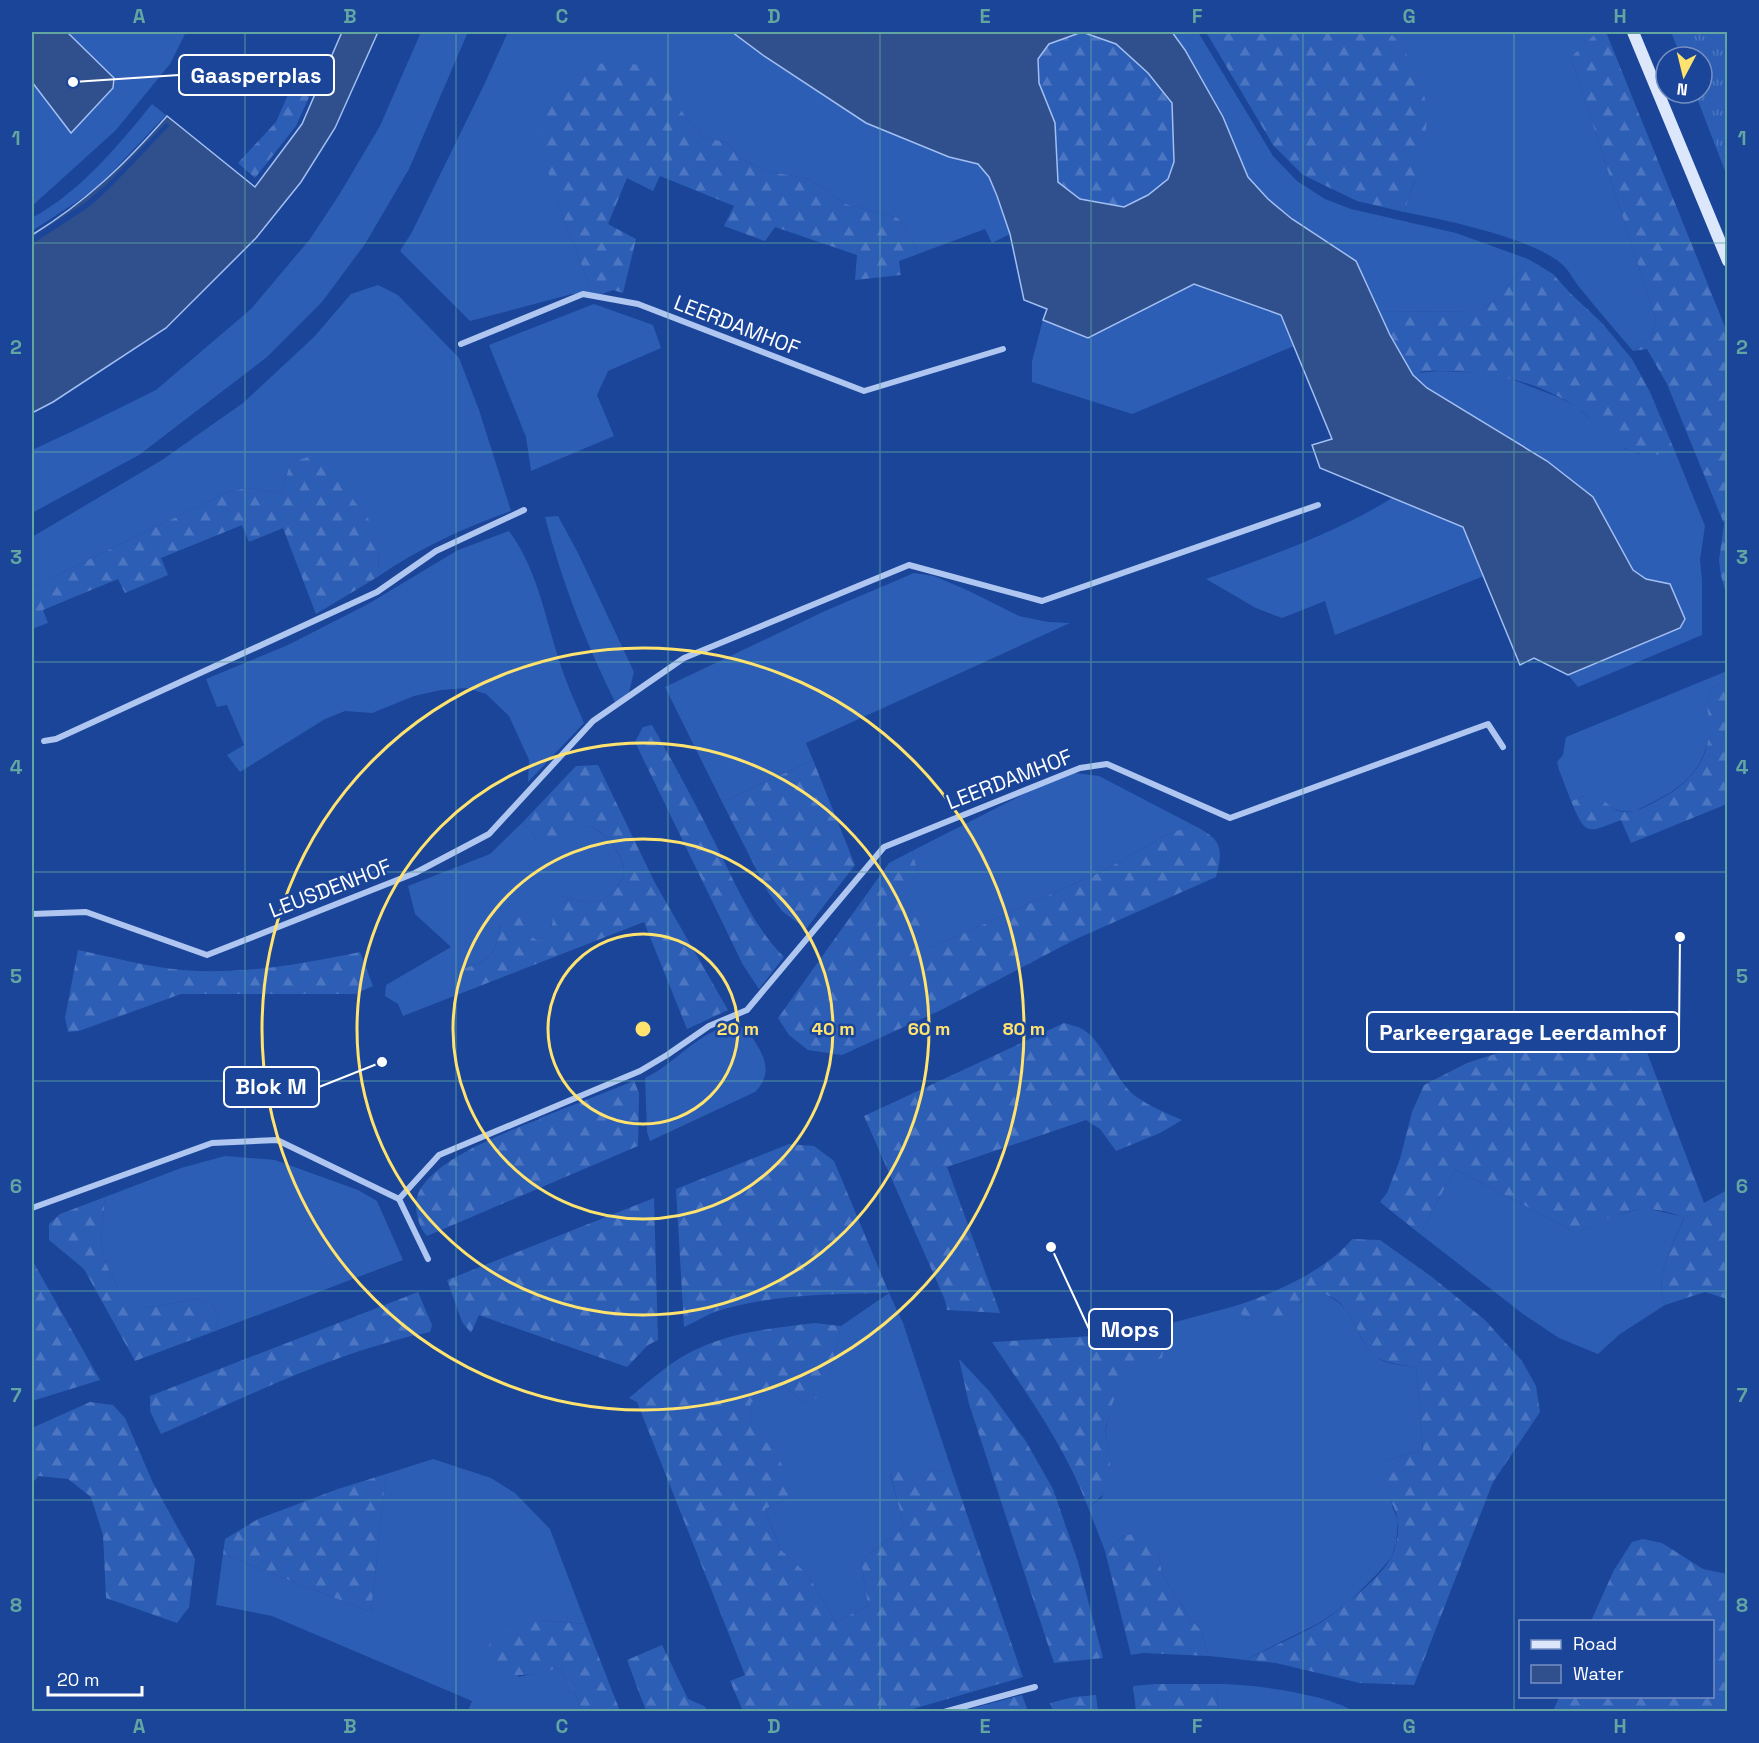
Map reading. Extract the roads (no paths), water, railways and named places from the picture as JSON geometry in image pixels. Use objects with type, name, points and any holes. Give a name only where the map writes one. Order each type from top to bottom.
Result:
[{"type":"main road","points":[[1633,32],[1728,261]]},
{"type":"street","name":"LEERDAMHOF","points":[[461,344],[583,294],[638,304],[864,391],[1003,349]]},
{"type":"street","name":"LEUSDENHOF","points":[[32,914],[86,912],[207,954],[415,873],[489,834],[593,721],[684,658],[909,565],[1042,601],[1318,505]]},
{"type":"street","points":[[44,741],[56,739],[377,592],[436,551],[524,510]]},
{"type":"street","name":"LEERDAMHOF","points":[[399,1199],[439,1155],[640,1071],[710,1026],[747,1010],[884,847],[1080,768],[1107,764],[1230,819],[1488,724],[1503,747]]},
{"type":"street","points":[[32,1208],[212,1143],[277,1140],[399,1199],[428,1259]]},
{"type":"street","points":[[944,1712],[1035,1687]]},
{"type":"water","points":[[32,32],[67,32],[114,78],[113,88],[71,133],[32,82]]},
{"type":"water","points":[[342,32],[378,32],[335,128],[301,182],[256,238],[166,328],[53,402],[32,413],[32,235],[70,209],[104,181],[167,116],[255,187],[302,124]]},
{"type":"water","points":[[732,32],[1082,32],[1172,32],[1185,50],[1223,117],[1248,177],[1268,199],[1292,219],[1356,261],[1390,335],[1413,375],[1427,388],[1547,461],[1593,497],[1633,570],[1646,579],[1670,584],[1685,619],[1680,628],[1568,675],[1534,658],[1520,665],[1463,527],[1320,468],[1312,445],[1332,439],[1281,315],[1194,284],[1088,338],[1043,320],[1047,309],[1024,300],[1010,234],[989,177],[978,164],[949,157],[866,123],[764,56]],"holes":[[[1082,32],[1116,44],[1148,73],[1172,103],[1174,162],[1168,179],[1148,195],[1124,207],[1080,199],[1058,182],[1055,123],[1039,83],[1038,59],[1049,44]]]},
{"type":"place","name":"Gaasperplas","points":[[73,82]]},
{"type":"place","name":"Parkeergarage Leerdamhof","points":[[1680,937]]},
{"type":"place","name":"Blok M","points":[[382,1062]]},
{"type":"place","name":"Mops","points":[[1051,1247]]}]
